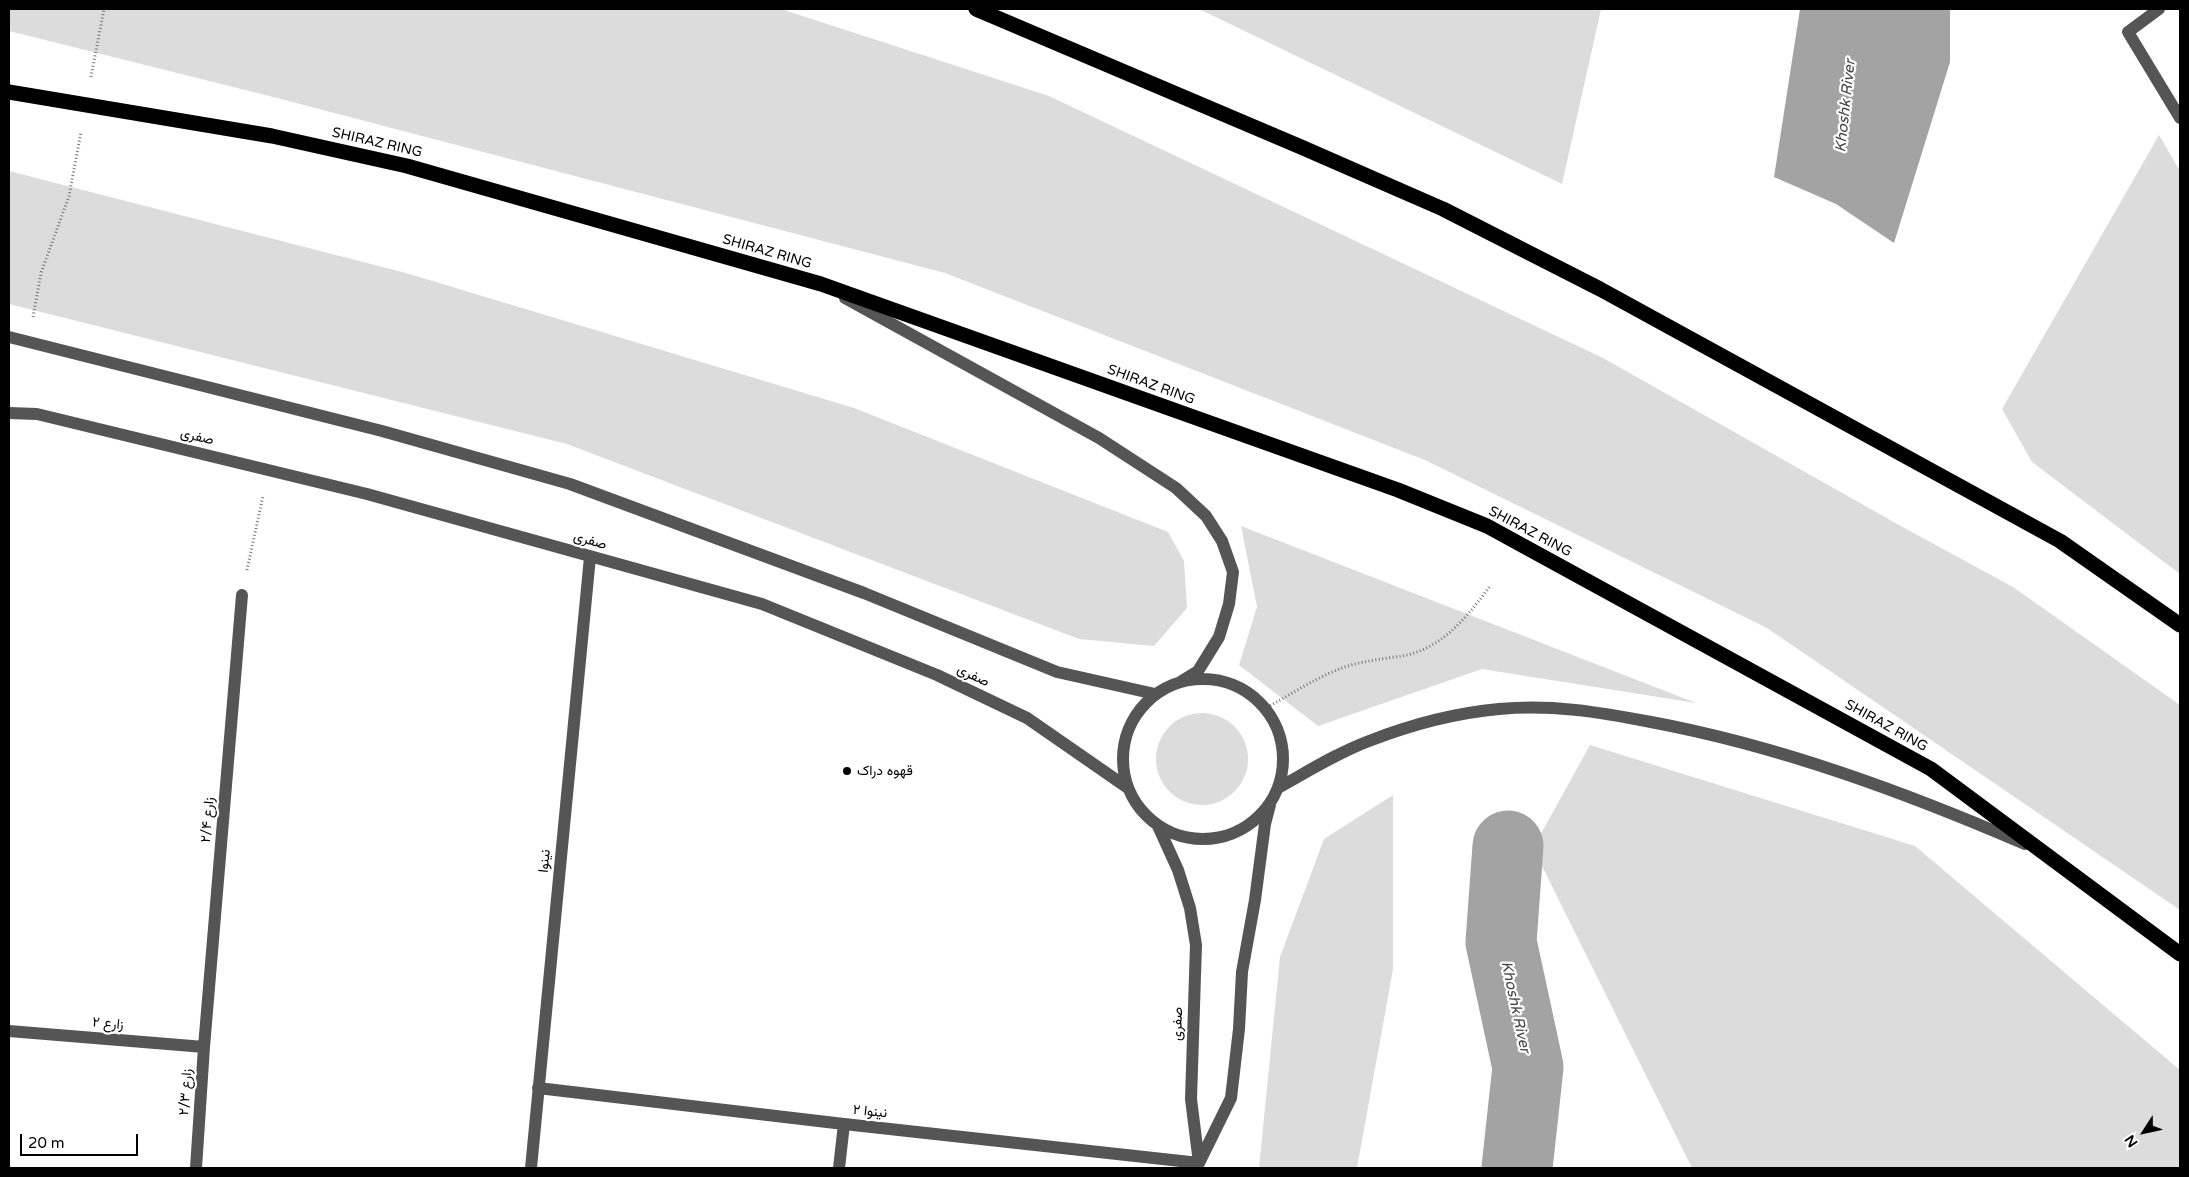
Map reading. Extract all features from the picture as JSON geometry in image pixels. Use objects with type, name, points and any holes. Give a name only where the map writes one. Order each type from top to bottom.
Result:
[{"type":"highway","points":[[976,9],[1443,209],[1592,285],[2060,541],[2180,625]]},
{"type":"highway","name":"SHIRAZ RING","points":[[9,92],[272,136],[407,166],[821,284],[1398,490],[1488,526],[1931,769],[2046,852],[2180,954]]},
{"type":"street","points":[[2159,9],[2128,32],[2180,118]]},
{"type":"street","points":[[821,284],[1099,438],[1176,488],[1206,516],[1222,542],[1233,572],[1229,604],[1218,638],[1198,671],[1155,694],[1137,713],[1126,736],[1123,762],[1128,788],[1140,809],[1158,826],[1181,836],[1207,839],[1231,834],[1253,822],[1270,803],[1278,788],[1283,763],[1280,738],[1270,715],[1252,696],[1230,684],[1205,679],[1180,682]]},
{"type":"street","points":[[9,337],[382,430],[570,484],[864,593],[1056,672],[1155,694]]},
{"type":"street","name":"صفری","points":[[9,413],[37,414],[367,494],[762,604],[937,675],[1027,718],[1128,788]]},
{"type":"street","name":"نینوا","points":[[531,1168],[590,557]]},
{"type":"street","name":"۲/۴ زارع","points":[[204,1047],[242,595]]},
{"type":"street","points":[[1278,788],[1368,741],[1432,720],[1497,709],[1544,706],[1604,712],[1681,727],[1768,749],[1940,807],[2046,852]]},
{"type":"street","points":[[1199,1166],[1231,1098],[1239,1029],[1242,972],[1255,900],[1265,824],[1270,803]]},
{"type":"street","name":"صفری","points":[[1158,826],[1178,870],[1190,908],[1196,945],[1190,1099],[1199,1166]]},
{"type":"street","name":"۲ زارع","points":[[9,1031],[204,1047]]},
{"type":"street","name":"۲/۳ زارع","points":[[196,1168],[204,1047]]},
{"type":"street","name":"۲ نینوا","points":[[538,1088],[1199,1166]]},
{"type":"street","points":[[839,1168],[844,1124]]},
{"type":"path","points":[[28,342],[41,273],[69,196]]},
{"type":"path","points":[[242,595],[268,470]]},
{"type":"path","points":[[1264,709],[1310,683],[1344,668],[1381,658],[1404,656],[1424,649],[1441,639],[1463,621],[1490,586]]},
{"type":"shaded area","points":[[9,9],[781,9],[1049,96],[1603,358],[2013,587],[2180,705],[2180,910],[1767,628],[1425,460],[945,273],[281,99],[9,31]]},
{"type":"shaded area","points":[[1199,9],[1601,9],[1562,184]]},
{"type":"shaded area","points":[[2159,135],[2180,171],[2180,574],[2032,462],[2002,409]]},
{"type":"shaded area","points":[[9,171],[406,273],[854,408],[1168,532],[1184,561],[1187,608],[1154,646],[1079,639],[567,444],[9,304]]},
{"type":"shaded area","points":[[1241,526],[1696,703],[1482,669],[1318,726],[1239,665],[1257,607]]},
{"type":"shaded area","points":[[1202,713],[1220,716],[1235,726],[1245,741],[1248,759],[1245,777],[1235,792],[1220,802],[1202,805],[1184,802],[1169,792],[1159,777],[1156,759],[1159,741],[1169,726],[1184,716]]},
{"type":"shaded area","points":[[1590,745],[1915,846],[2180,1070],[2180,1168],[1692,1168],[1533,848]]},
{"type":"shaded area","points":[[1393,795],[1393,969],[1357,1168],[1259,1168],[1280,957],[1324,839]]},
{"type":"water","points":[[1800,9],[1950,9],[1950,62],[1894,243],[1836,204],[1774,177]]},
{"type":"waterway","name":"Khoshk River","points":[[1508,846],[1501,942],[1528,1067],[1517,1168]]},
{"type":"place","name":"قهوه دراک","points":[[847,771]]}]
